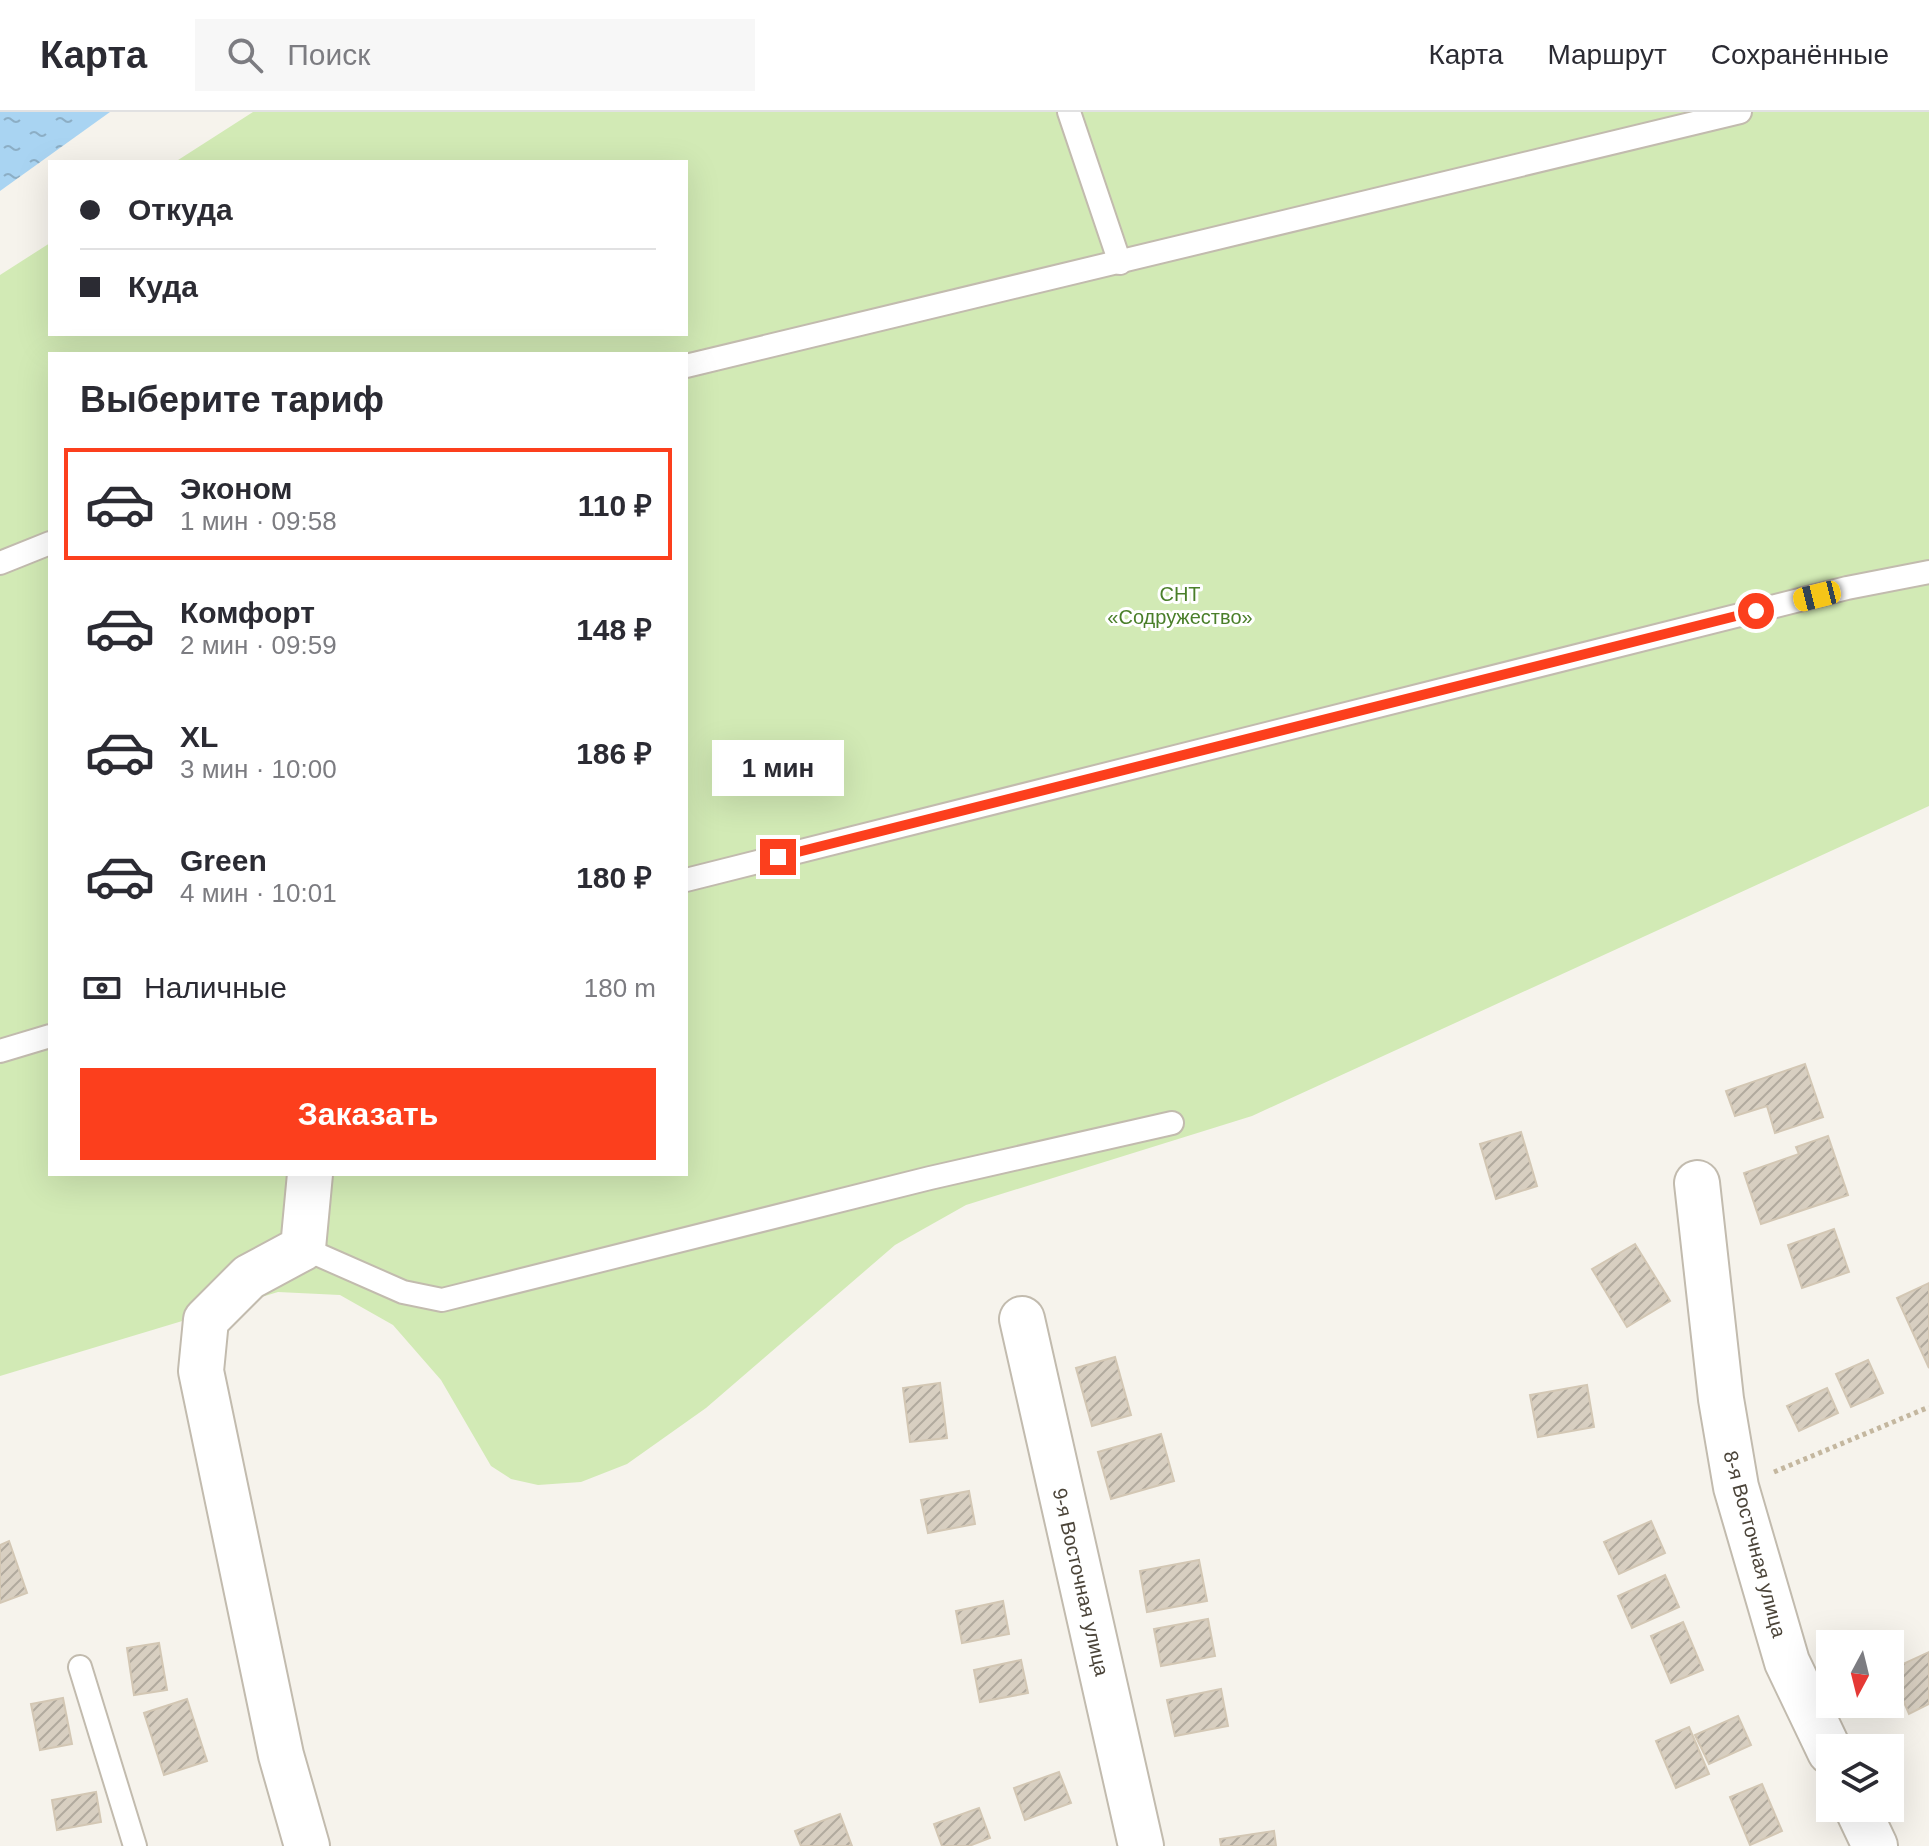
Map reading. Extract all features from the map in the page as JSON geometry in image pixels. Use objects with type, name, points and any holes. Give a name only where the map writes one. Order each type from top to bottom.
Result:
[{"type":"street","points":[[307,1846],[281,1755],[201,1371],[206,1320],[249,1277],[303,1248],[310,1176]]},
{"type":"street","name":"8-я Восточная улица","points":[[1697,1183],[1721,1399],[1736,1487],[1787,1662],[1821,1734]]},
{"type":"street","name":"9-я Восточная улица","points":[[1022,1319],[1141,1846]]},
{"type":"street","points":[[1864,1822],[1875,1846]]},
{"type":"lane","points":[[1069,112],[1120,263]]},
{"type":"lane","points":[[688,366],[1740,112]]},
{"type":"lane","points":[[0,563],[48,544]]},
{"type":"lane","points":[[688,879],[1847,588],[1929,572]]},
{"type":"lane","points":[[0,1051],[48,1037]]},
{"type":"lane","points":[[303,1248],[403,1292],[442,1300],[930,1178],[1172,1123]]},
{"type":"lane","points":[[80,1667],[135,1846]]},
{"type":"path","points":[[1736,1487],[1929,1407]]},
{"type":"green space","name":"СНТ «Содружество»","points":[[253,112],[1929,112],[1929,806],[1252,1116],[966,1205],[895,1245],[706,1408],[627,1464],[581,1482],[538,1485],[511,1479],[491,1466],[441,1380],[393,1325],[340,1295],[278,1292],[0,1376],[0,275],[48,244],[48,336],[688,336],[688,160],[178,160]]},
{"type":"water","points":[[0,112],[110,112],[0,191]]},
{"type":"building","points":[[1805,1064],[1823,1117],[1775,1133],[1767,1106],[1735,1116],[1726,1091]]},
{"type":"building","points":[[1521,1132],[1537,1186],[1496,1199],[1480,1144]]},
{"type":"building","points":[[1828,1136],[1848,1195],[1761,1224],[1744,1173],[1799,1154],[1796,1147]]},
{"type":"building","points":[[1834,1229],[1849,1272],[1802,1288],[1788,1245]]},
{"type":"building","points":[[1635,1244],[1670,1301],[1627,1327],[1592,1269]]},
{"type":"building","points":[[1929,1283],[1929,1368],[1897,1298]]},
{"type":"building","points":[[1115,1357],[1131,1415],[1092,1426],[1076,1368]]},
{"type":"building","points":[[1868,1360],[1883,1393],[1851,1407],[1836,1374]]},
{"type":"building","points":[[940,1383],[947,1438],[910,1442],[903,1388]]},
{"type":"building","points":[[1587,1385],[1594,1427],[1538,1437],[1530,1395]]},
{"type":"building","points":[[1827,1388],[1838,1413],[1799,1431],[1787,1406]]},
{"type":"building","points":[[1161,1434],[1174,1481],[1111,1499],[1098,1452]]},
{"type":"building","points":[[969,1491],[975,1524],[928,1533],[921,1500]]},
{"type":"building","points":[[1651,1521],[1665,1553],[1619,1574],[1604,1542]]},
{"type":"building","points":[[9,1541],[27,1593],[0,1603],[0,1545]]},
{"type":"building","points":[[1199,1560],[1207,1601],[1147,1612],[1140,1571]]},
{"type":"building","points":[[1665,1575],[1679,1607],[1632,1628],[1618,1596]]},
{"type":"building","points":[[1003,1601],[1009,1634],[962,1643],[956,1611]]},
{"type":"building","points":[[1208,1619],[1215,1656],[1161,1666],[1154,1629]]},
{"type":"building","points":[[1683,1622],[1703,1670],[1671,1683],[1651,1636]]},
{"type":"building","points":[[159,1643],[167,1690],[134,1695],[127,1648]]},
{"type":"building","points":[[1929,1652],[1929,1704],[1909,1714],[1904,1702],[1904,1664]]},
{"type":"building","points":[[1021,1660],[1028,1693],[980,1702],[974,1670]]},
{"type":"building","points":[[1221,1689],[1228,1726],[1175,1736],[1167,1700]]},
{"type":"building","points":[[63,1698],[72,1744],[40,1750],[31,1704]]},
{"type":"building","points":[[187,1699],[207,1761],[164,1775],[144,1713]]},
{"type":"building","points":[[1738,1716],[1751,1745],[1709,1764],[1695,1735]]},
{"type":"building","points":[[1689,1727],[1709,1774],[1676,1788],[1656,1741]]},
{"type":"building","points":[[1059,1772],[1071,1803],[1025,1820],[1014,1788]]},
{"type":"building","points":[[1762,1784],[1782,1831],[1750,1845],[1730,1797]]},
{"type":"building","points":[[96,1792],[101,1822],[57,1830],[52,1800]]},
{"type":"building","points":[[979,1808],[990,1838],[969,1846],[942,1846],[934,1824]]},
{"type":"building","points":[[840,1814],[852,1846],[801,1846],[795,1831]]},
{"type":"building","points":[[1274,1831],[1276,1846],[1221,1846],[1220,1839]]},
{"type":"route","points":[[778,857],[1756,611]]}]
